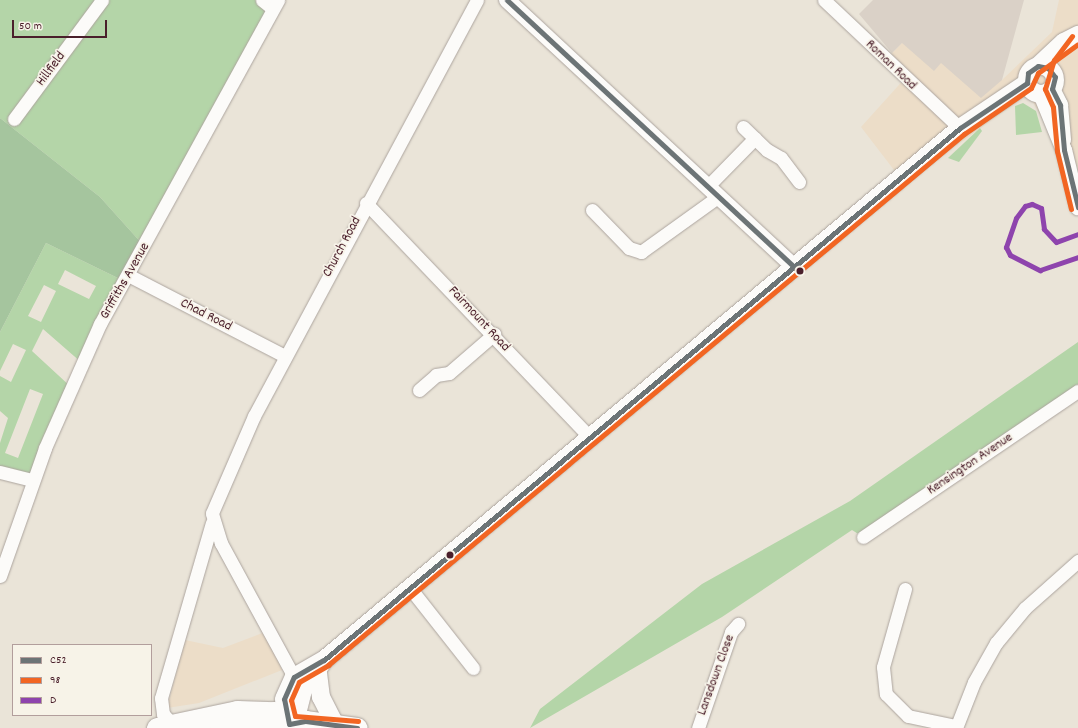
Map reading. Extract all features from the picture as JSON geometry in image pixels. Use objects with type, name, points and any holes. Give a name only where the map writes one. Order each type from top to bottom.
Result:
[{"type":"highway","points":[[170,727],[237,711],[292,715],[356,728]]},
{"type":"highway","points":[[220,728],[292,715]]},
{"type":"main road","points":[[292,715],[303,690],[321,666],[410,588],[960,128],[991,104],[1021,86],[1028,73],[1038,66],[1064,42],[1078,35]]},
{"type":"main road","points":[[1049,87],[1060,63],[1078,40]]},
{"type":"main road","points":[[1038,66],[1048,68],[1049,87]]},
{"type":"main road","points":[[1021,86],[1032,91],[1049,87]]},
{"type":"main road","points":[[292,715],[294,678],[321,666]]},
{"type":"main road","points":[[321,666],[321,697],[335,724]]},
{"type":"street","name":"Hillfield","points":[[14,118],[102,0]]},
{"type":"street","points":[[262,0],[275,4]]},
{"type":"street","name":"Church Road","points":[[170,727],[163,714],[161,698],[212,522],[212,513],[223,483],[285,356],[366,203],[477,0]]},
{"type":"street","points":[[507,0],[794,266]]},
{"type":"street","name":"Roman Road","points":[[824,0],[960,128]]},
{"type":"street","name":"Griffiths Avenue","points":[[0,576],[32,480],[75,378],[128,275],[174,195],[275,4]]},
{"type":"street","points":[[1049,87],[1060,105],[1064,150],[1078,207]]},
{"type":"street","points":[[743,127],[781,158],[799,182]]},
{"type":"street","points":[[592,210],[629,248],[640,252],[714,191],[755,138]]},
{"type":"street","name":"Fairmount Road","points":[[366,203],[494,334],[590,437]]},
{"type":"street","name":"Chad Road","points":[[128,275],[285,356]]},
{"type":"street","points":[[419,390],[436,375],[449,373],[494,334]]},
{"type":"street","name":"Kensington Avenue","points":[[863,537],[1078,391]]},
{"type":"street","points":[[0,472],[32,480]]},
{"type":"street","points":[[212,522],[294,678]]},
{"type":"street","points":[[905,589],[883,667],[886,694],[894,706],[908,716],[956,727],[974,682],[996,643],[1025,608],[1078,561]]},
{"type":"street","points":[[410,588],[473,668]]},
{"type":"street","name":"Lansdown Close","points":[[698,728],[731,632],[738,624]]},
{"type":"shaded area","points":[[873,0],[1024,0],[1002,80],[981,98],[941,63],[934,71],[902,43],[892,53],[859,14]]},
{"type":"shaded area","points":[[1059,0],[1078,0],[1078,179],[1028,94],[904,183],[861,127],[907,76],[890,55],[916,29],[1002,80],[1052,32]]},
{"type":"shaded area","points":[[265,632],[282,670],[199,703],[167,708],[185,640],[223,648]]},
{"type":"green space","points":[[0,0],[278,0],[145,247],[100,197],[0,118]]},
{"type":"green space","points":[[1023,103],[1036,111],[1042,132],[1016,135],[1015,106]]},
{"type":"green space","points":[[0,118],[100,197],[145,247],[124,281],[46,243],[0,332]]},
{"type":"green space","points":[[980,128],[982,131],[959,162],[948,158]]},
{"type":"green space","points":[[46,243],[124,281],[82,363],[43,329],[32,351],[71,387],[32,480],[0,472],[0,443],[8,418],[0,411],[0,376],[11,382],[26,350],[13,344],[0,371],[0,332]],"holes":[[[65,270],[96,286],[89,299],[58,284]],[[44,285],[56,291],[41,322],[28,316]],[[30,389],[43,394],[18,458],[5,453]]]},
{"type":"green space","points":[[1078,342],[1078,391],[863,537],[852,530],[722,617],[530,728],[540,709],[702,584],[850,501]]},
{"type":"transit line","name":"C52","points":[[507,0],[794,267]]},
{"type":"transit line","name":"98","points":[[1071,209],[1057,151],[1053,107],[1045,89],[1054,60],[1072,36]]},
{"type":"transit line","name":"98","points":[[358,721],[295,716],[291,700],[299,682],[328,665],[964,134],[1031,88],[1038,73],[1078,44]]},
{"type":"transit line","name":"C52","points":[[357,728],[305,721],[289,724],[284,699],[294,677],[324,660],[960,128],[1027,83],[1028,73],[1038,66],[1048,68],[1055,77],[1052,89],[1060,105],[1064,150],[1078,207]]},
{"type":"transit line","name":"D","points":[[1078,234],[1056,242],[1044,229],[1041,208],[1032,204],[1025,206],[1016,218],[1006,247],[1010,255],[1040,270],[1078,257]]}]
